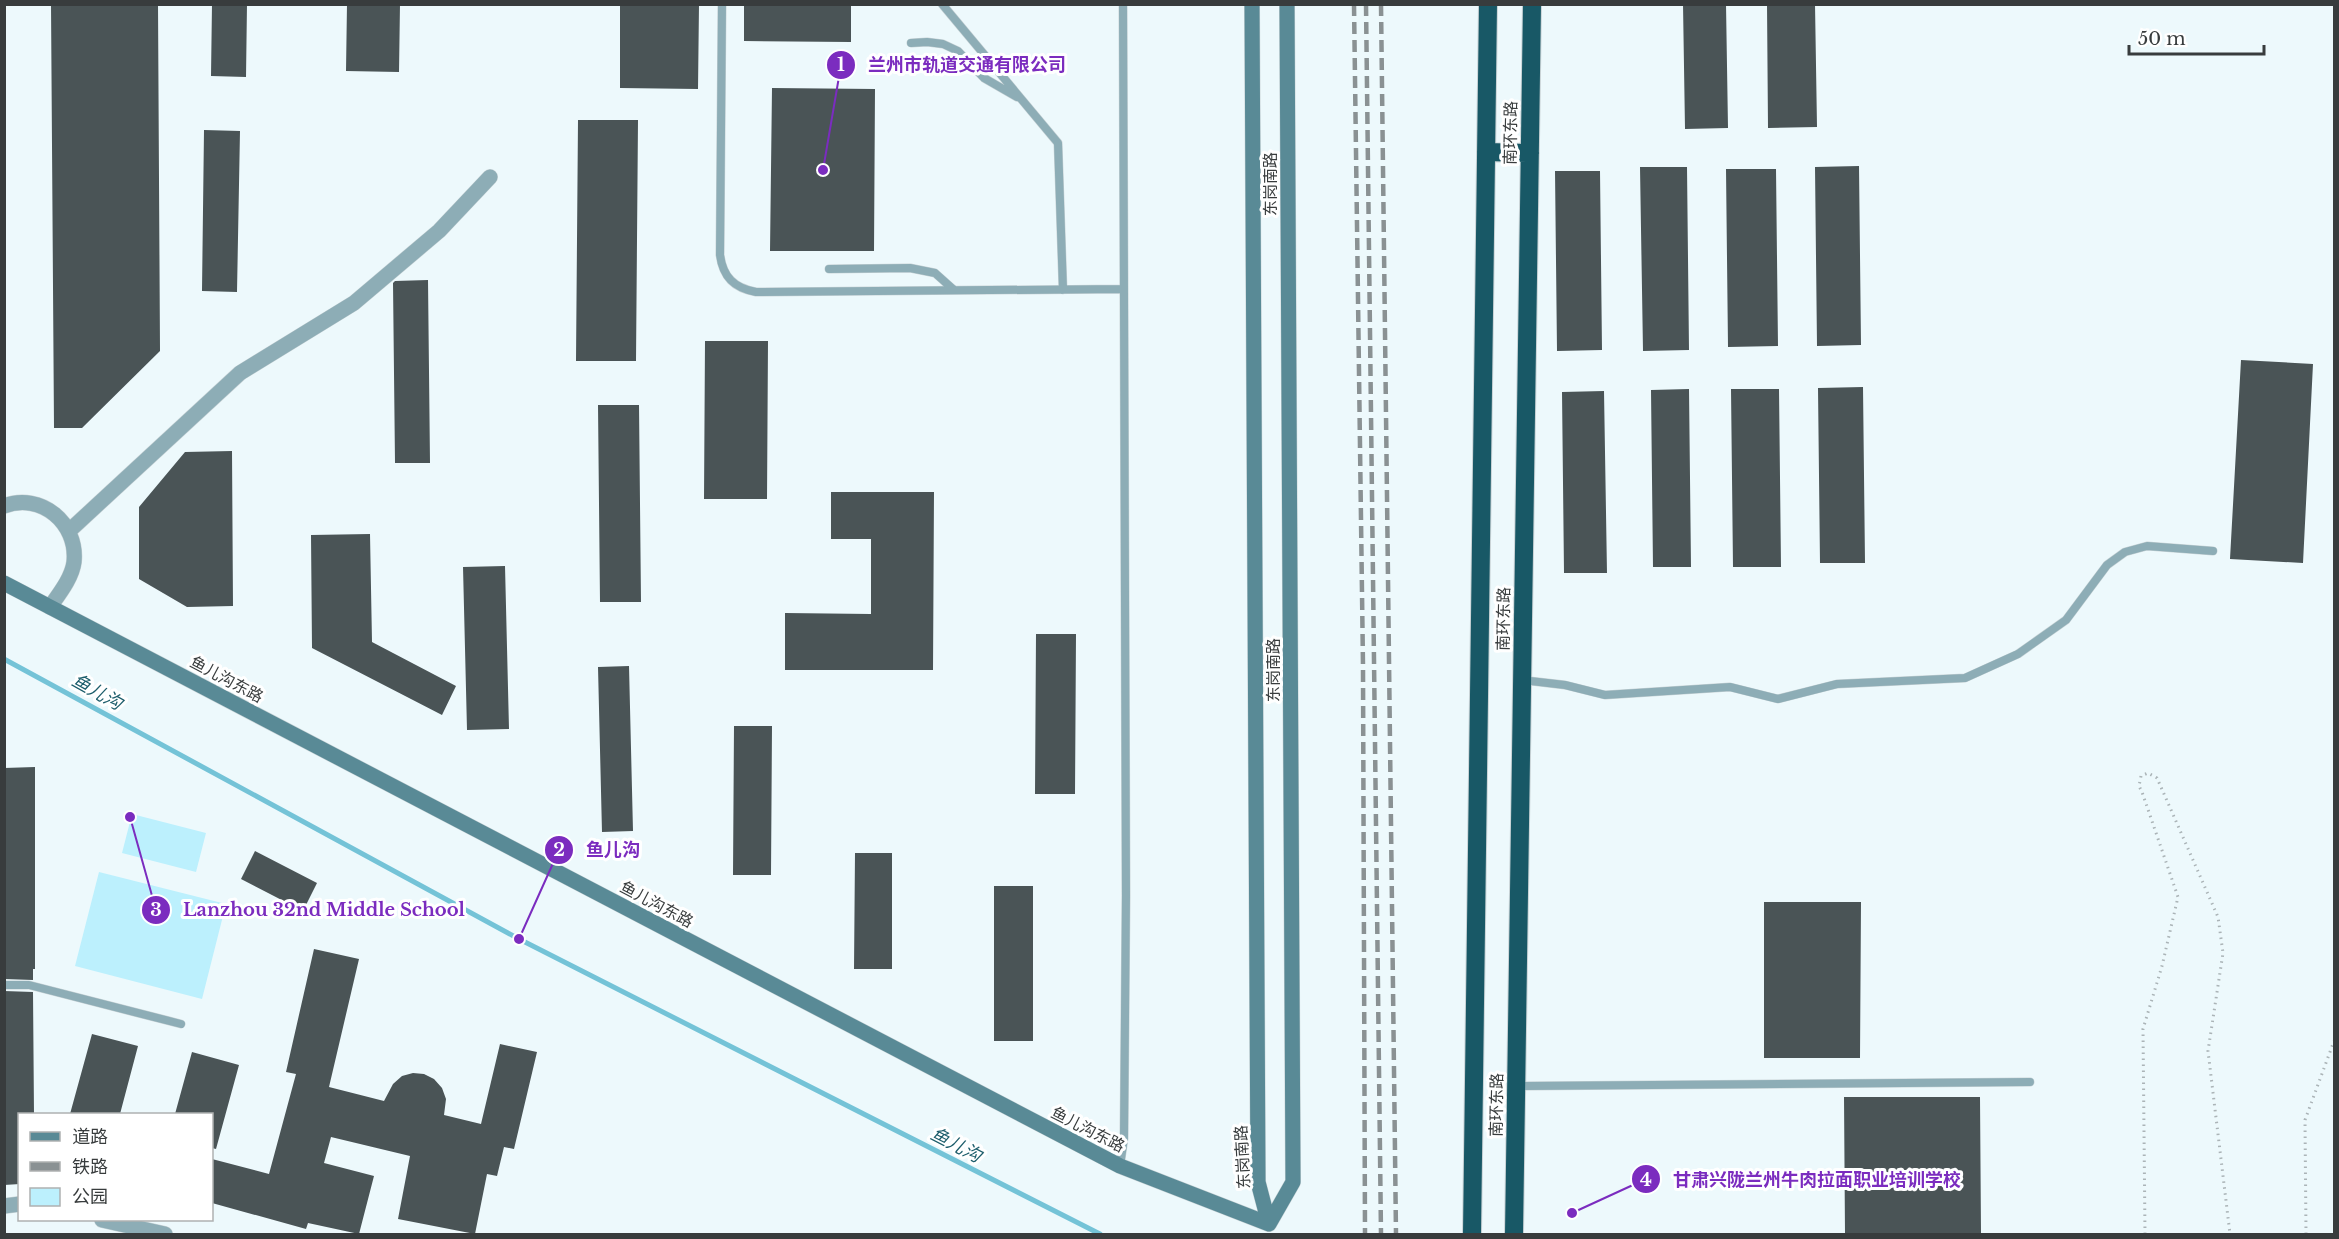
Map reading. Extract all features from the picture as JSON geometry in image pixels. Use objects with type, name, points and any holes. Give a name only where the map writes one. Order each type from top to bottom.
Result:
[{"type":"highway","name":"南环东路","points":[[1472,1234],[1488,4]]},
{"type":"highway","name":"南环东路","points":[[1514,1234],[1532,4]]},
{"type":"highway","points":[[1486,152],[1530,153]]},
{"type":"street","name":"东岗南路","points":[[1252,4],[1258,1182],[1269,1224]]},
{"type":"street","name":"东岗南路","points":[[1269,1224],[1293,1182],[1287,4]]},
{"type":"street","points":[[69,531],[240,374],[354,303],[439,231],[490,177]]},
{"type":"street","points":[[4,506],[30,502],[46,507],[59,517],[69,531],[74,547],[74,564],[68,579],[50,607]]},
{"type":"street","name":"鱼儿沟东路","points":[[4,583],[1120,1166],[1269,1224]]},
{"type":"street","points":[[106,1221],[165,1234]]},
{"type":"lane","points":[[722,4],[720,255],[721,266],[734,285],[756,292],[1124,289]]},
{"type":"lane","points":[[942,4],[1058,143],[1063,290]]},
{"type":"lane","points":[[1120,1166],[1124,1138],[1126,895],[1123,4]]},
{"type":"lane","points":[[911,43],[944,44],[958,51],[984,78],[1021,99]]},
{"type":"lane","points":[[829,269],[910,268],[934,273],[954,290]]},
{"type":"lane","points":[[1522,680],[1565,685],[1605,695],[1730,687],[1778,699],[1837,684],[1965,678],[2019,654],[2066,620],[2107,565],[2125,552],[2146,546],[2213,551]]},
{"type":"lane","points":[[4,985],[29,984],[181,1024]]},
{"type":"lane","points":[[1516,1086],[2030,1082]]},
{"type":"path","points":[[2145,1234],[2143,1029],[2162,966],[2178,897],[2139,786],[2141,776],[2148,773],[2157,778],[2218,917],[2223,953],[2208,1051],[2230,1234]]},
{"type":"path","points":[[2306,1234],[2305,1120],[2334,1041]]},
{"type":"green space","points":[[132,814],[206,833],[196,872],[122,853]]},
{"type":"green space","points":[[99,872],[226,904],[202,999],[75,966]]},
{"type":"building","points":[[51,4],[158,4],[160,351],[82,428],[54,428]]},
{"type":"building","points":[[212,4],[247,4],[246,77],[211,76]]},
{"type":"building","points":[[347,4],[400,4],[399,72],[346,71]]},
{"type":"building","points":[[620,4],[699,4],[698,89],[620,88]]},
{"type":"building","points":[[744,4],[851,4],[851,42],[744,41]]},
{"type":"building","points":[[1683,4],[1726,4],[1728,128],[1685,129]]},
{"type":"building","points":[[1767,4],[1815,4],[1817,127],[1768,128]]},
{"type":"building","points":[[772,88],[875,89],[874,251],[770,251]]},
{"type":"building","points":[[578,120],[638,120],[636,361],[576,361]]},
{"type":"building","points":[[204,130],[240,131],[237,292],[202,291]]},
{"type":"building","points":[[1859,166],[1861,345],[1817,346],[1815,167]]},
{"type":"building","points":[[1640,167],[1687,167],[1689,350],[1643,351]]},
{"type":"building","points":[[1726,169],[1776,169],[1778,346],[1728,347]]},
{"type":"building","points":[[1555,171],[1600,171],[1602,350],[1557,351]]},
{"type":"building","points":[[428,280],[430,463],[395,463],[393,283],[395,281]]},
{"type":"building","points":[[705,341],[768,341],[767,499],[704,499]]},
{"type":"building","points":[[2241,360],[2313,364],[2303,563],[2230,559]]},
{"type":"building","points":[[1863,387],[1865,563],[1820,563],[1818,388]]},
{"type":"building","points":[[1689,389],[1691,567],[1653,567],[1651,390]]},
{"type":"building","points":[[1731,389],[1779,389],[1781,567],[1733,567]]},
{"type":"building","points":[[1604,391],[1607,573],[1564,573],[1562,392]]},
{"type":"building","points":[[598,405],[639,405],[641,602],[600,602]]},
{"type":"building","points":[[232,451],[233,606],[187,607],[139,579],[139,507],[185,452]]},
{"type":"building","points":[[831,492],[934,492],[933,670],[785,670],[785,613],[871,614],[871,539],[831,539]]},
{"type":"building","points":[[370,534],[372,642],[456,686],[442,715],[312,648],[311,535]]},
{"type":"building","points":[[505,566],[509,729],[467,730],[463,567]]},
{"type":"building","points":[[1036,634],[1076,634],[1075,794],[1035,794]]},
{"type":"building","points":[[629,666],[633,831],[602,832],[598,667]]},
{"type":"building","points":[[734,726],[772,726],[771,875],[733,875]]},
{"type":"building","points":[[35,767],[35,969],[33,969],[33,980],[4,979],[4,768]]},
{"type":"building","points":[[255,851],[317,883],[303,911],[241,879]]},
{"type":"building","points":[[855,853],[892,853],[892,969],[854,969]]},
{"type":"building","points":[[994,886],[1033,886],[1033,1041],[994,1041]]},
{"type":"building","points":[[1764,902],[1861,902],[1860,1058],[1764,1058]]},
{"type":"building","points":[[314,949],[359,959],[329,1087],[384,1101],[393,1084],[402,1076],[413,1073],[424,1074],[434,1079],[442,1088],[446,1099],[444,1115],[481,1124],[500,1044],[537,1052],[514,1149],[504,1147],[497,1176],[487,1174],[475,1234],[398,1219],[410,1156],[331,1137],[324,1163],[374,1176],[359,1234],[308,1223],[306,1229],[213,1203],[213,1159],[269,1174],[296,1074],[286,1072]]},
{"type":"building","points":[[4,991],[33,992],[34,1113],[18,1113],[18,1184],[4,1185]]},
{"type":"building","points":[[92,1034],[138,1046],[120,1113],[70,1113]]},
{"type":"building","points":[[192,1052],[239,1065],[216,1149],[213,1148],[213,1113],[175,1113]]},
{"type":"building","points":[[1844,1097],[1980,1097],[1981,1234],[1845,1234]]},
{"type":"waterway","name":"鱼儿沟","points":[[4,659],[519,939],[1100,1234]]},
{"type":"railway","points":[[1354,4],[1363,666],[1365,1234]]},
{"type":"railway","points":[[1366,4],[1381,1234]]},
{"type":"railway","points":[[1381,4],[1396,1234]]},
{"type":"place","name":"兰州市轨道交通有限公司","points":[[823,170]]},
{"type":"place","name":"Lanzhou 32nd Middle School","points":[[130,817]]},
{"type":"place","name":"鱼儿沟","points":[[519,939]]},
{"type":"place","name":"甘肃兴陇兰州牛肉拉面职业培训学校","points":[[1572,1213]]}]
